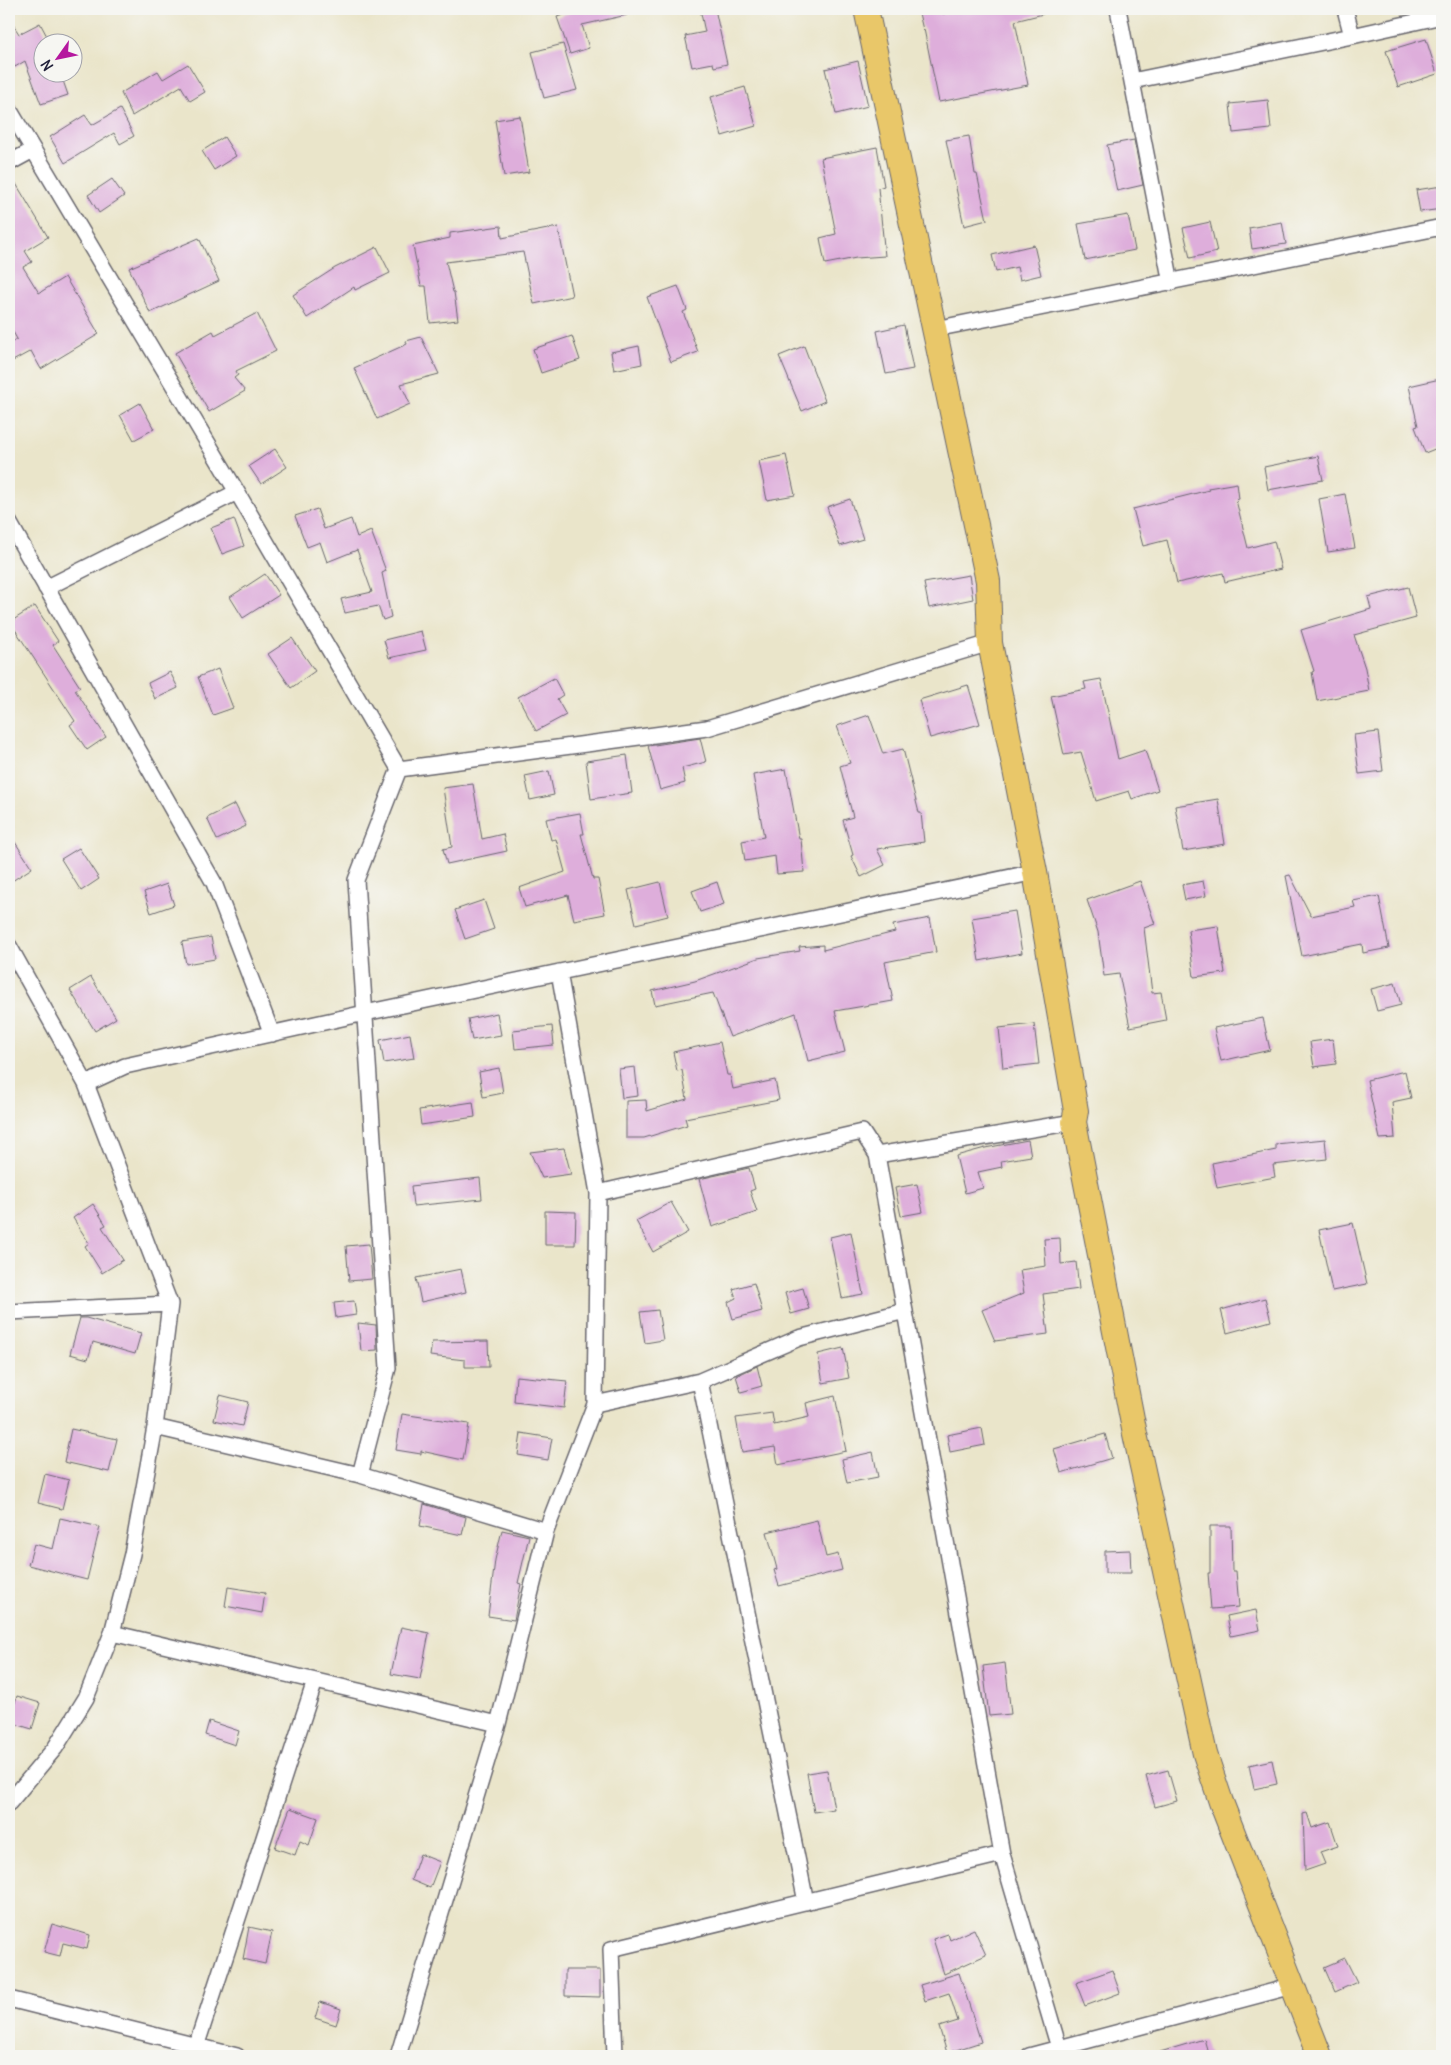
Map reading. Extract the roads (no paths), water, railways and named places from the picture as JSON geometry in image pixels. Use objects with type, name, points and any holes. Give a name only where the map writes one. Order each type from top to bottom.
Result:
[{"type":"main road","points":[[866,9],[988,581],[990,642],[1035,872],[1076,1111],[1074,1122],[1135,1434],[1205,1754],[1221,1802],[1320,2056]]},
{"type":"street","points":[[1118,9],[1171,283]]},
{"type":"street","points":[[1345,9],[1352,36]]},
{"type":"street","points":[[1132,81],[1442,16]]},
{"type":"street","points":[[9,109],[399,769]]},
{"type":"street","points":[[9,164],[33,150]]},
{"type":"street","points":[[935,329],[1442,227]]},
{"type":"street","points":[[46,588],[237,492]]},
{"type":"street","points":[[9,522],[214,883],[272,1034]]},
{"type":"street","points":[[399,769],[707,728],[990,642]]},
{"type":"street","points":[[360,1475],[388,1368],[356,880],[399,769]]},
{"type":"street","points":[[86,1084],[125,1066],[365,1013],[1035,872]]},
{"type":"street","points":[[9,946],[86,1084],[170,1304],[155,1427],[132,1554],[112,1633],[86,1698],[55,1748],[9,1803]]},
{"type":"street","points":[[398,2056],[498,1724],[546,1531],[595,1404],[598,1193],[559,972]]},
{"type":"street","points":[[878,1155],[1074,1122]]},
{"type":"street","points":[[598,1193],[862,1132],[878,1155],[1002,1854],[1059,2048]]},
{"type":"street","points":[[9,1312],[170,1304]]},
{"type":"street","points":[[595,1404],[700,1381],[799,1338],[905,1311]]},
{"type":"street","points":[[700,1381],[806,1902]]},
{"type":"street","points":[[155,1427],[360,1475],[546,1531]]},
{"type":"street","points":[[112,1633],[498,1724]]},
{"type":"street","points":[[195,2051],[316,1681]]},
{"type":"street","points":[[615,2056],[611,1949],[1002,1854]]},
{"type":"street","points":[[1029,2056],[1293,1986]]},
{"type":"street","points":[[9,1999],[195,2051],[237,2056]]}]
